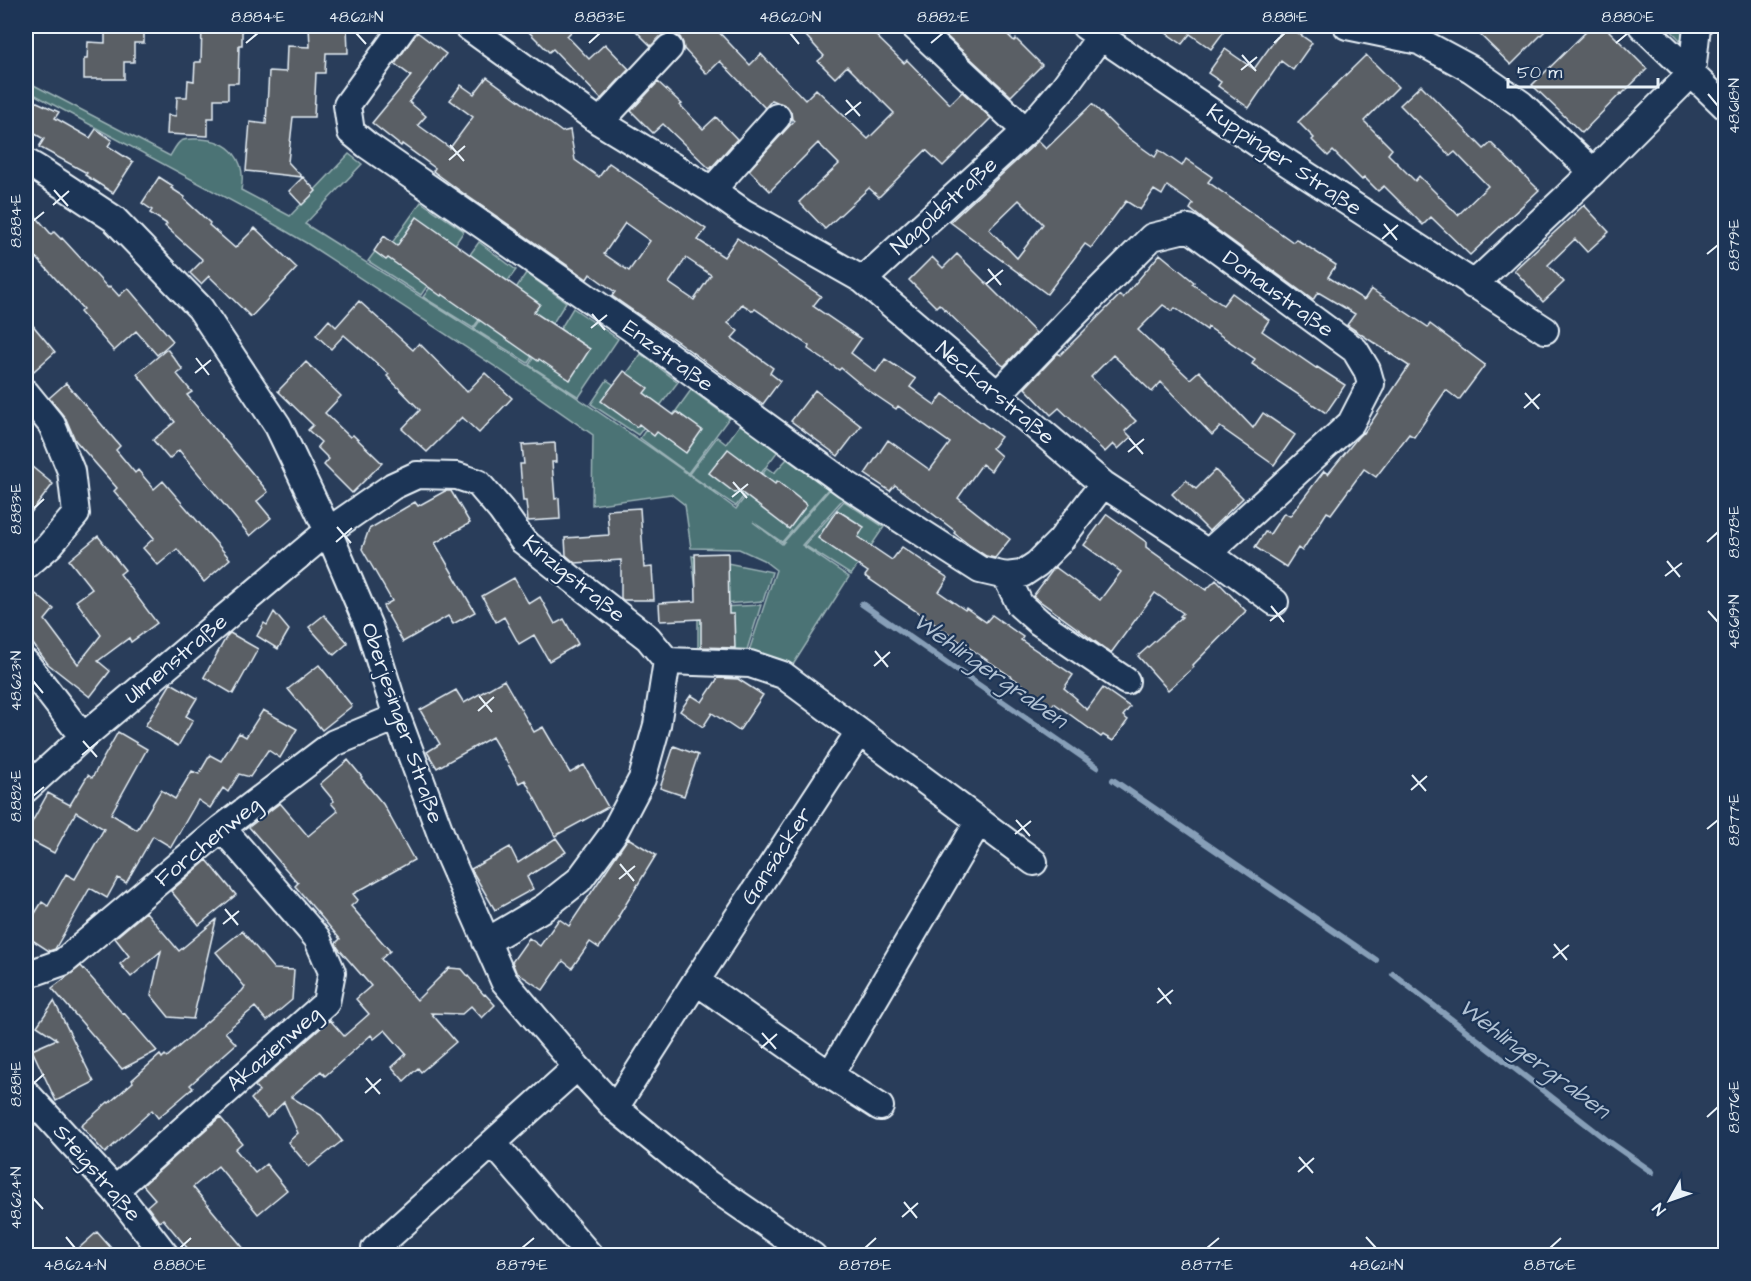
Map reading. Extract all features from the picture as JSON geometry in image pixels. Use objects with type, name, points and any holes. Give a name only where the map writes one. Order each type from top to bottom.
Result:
[{"type":"street","name":"Enzstraße","points":[[404,26],[347,105],[351,132],[631,328],[846,484],[980,570],[1006,576]]},
{"type":"street","name":"Neckarstraße","points":[[467,26],[600,122],[712,190],[743,212],[863,280],[1103,484],[1208,553],[1275,602]]},
{"type":"street","points":[[914,26],[1026,131]]},
{"type":"street","points":[[1347,26],[1419,41],[1471,69],[1521,104],[1593,172]]},
{"type":"street","points":[[1642,26],[1725,107]]},
{"type":"street","points":[[1473,285],[1593,172],[1692,73],[1697,26]]},
{"type":"street","name":"Nagoldstraße","points":[[863,280],[1026,131],[1063,88],[1093,31]]},
{"type":"street","name":"Kuppinger Straße","points":[[1093,31],[1257,143],[1545,330]]},
{"type":"street","points":[[600,122],[669,48]]},
{"type":"street","points":[[712,190],[777,117]]},
{"type":"street","name":"Oberjesinger Straße","points":[[26,162],[114,219],[200,308],[278,426],[328,531],[369,627],[397,717],[449,856],[504,981],[615,1108],[707,1183],[813,1256]]},
{"type":"street","name":"Donaustraße","points":[[998,395],[1152,237],[1189,228],[1355,350],[1371,384],[1351,423],[1208,553]]},
{"type":"street","points":[[26,393],[52,425],[71,471],[76,514],[49,546],[26,566]]},
{"type":"street","name":"Kinzigstraße","points":[[328,531],[393,486],[417,475],[457,476],[478,483],[523,541],[648,638],[667,661]]},
{"type":"street","points":[[1103,484],[1060,542],[1037,564],[1022,574],[1006,576],[1020,605],[1039,622],[1126,681]]},
{"type":"street","name":"Ulmenstraße","points":[[26,789],[83,737],[328,531]]},
{"type":"street","points":[[486,942],[545,907],[579,880],[613,834],[642,779],[657,725],[667,661],[750,664],[783,675],[1034,862]]},
{"type":"street","points":[[26,663],[83,737]]},
{"type":"street","name":"Forchenweg","points":[[26,975],[63,962],[222,828],[334,743],[397,717]]},
{"type":"street","name":"Gansäcker","points":[[615,1108],[859,732]]},
{"type":"street","points":[[830,1075],[979,821]]},
{"type":"street","name":"Akazienweg","points":[[115,1190],[326,1003],[332,972],[317,938],[222,828]]},
{"type":"street","points":[[696,981],[830,1075],[880,1107]]},
{"type":"street","points":[[381,1256],[375,1249],[577,1067]]},
{"type":"street","name":"Steigstraße","points":[[26,1093],[115,1190],[166,1256]]},
{"type":"street","points":[[493,1143],[590,1256]]},
{"type":"green space","points":[[1667,26],[1687,26],[1683,43]]},
{"type":"green space","points":[[26,81],[170,156],[178,144],[185,139],[211,140],[220,143],[228,148],[239,161],[241,190],[290,216],[349,154],[362,164],[305,224],[577,398],[736,509],[767,468],[774,473],[787,459],[828,489],[782,542],[753,522],[782,544],[830,489],[843,499],[802,545],[849,577],[789,671],[747,657],[776,570],[763,560],[739,549],[691,548],[685,505],[671,494],[592,505],[593,435],[496,367],[308,244],[26,90]]},
{"type":"green space","points":[[421,202],[464,231],[421,295],[368,261],[385,238],[392,243]]},
{"type":"green space","points":[[479,242],[516,270],[473,328],[423,297],[440,274],[451,281]]},
{"type":"green space","points":[[526,273],[566,302],[528,363],[474,329],[487,311],[497,317]]},
{"type":"green space","points":[[573,308],[618,339],[579,397],[529,365],[542,343],[550,346]]},
{"type":"green space","points":[[641,354],[678,382],[638,435],[591,404],[607,380],[617,387]]},
{"type":"green space","points":[[691,390],[729,418],[688,473],[640,438],[656,415],[668,422]]},
{"type":"green space","points":[[741,423],[778,451],[736,506],[689,474],[717,437],[726,444]]},
{"type":"green space","points":[[844,501],[884,527],[851,575],[804,545]]},
{"type":"green space","points":[[692,556],[772,572],[763,601],[698,606]]},
{"type":"green space","points":[[761,605],[745,656],[698,653],[698,608]]},
{"type":"building","points":[[105,26],[144,26],[144,43],[134,43],[134,62],[124,62],[124,79],[84,79],[84,59],[87,59],[88,42],[105,43]]},
{"type":"building","points":[[202,26],[242,26],[238,83],[228,83],[228,99],[214,99],[214,118],[208,118],[208,136],[167,134],[168,115],[176,116],[177,97],[187,97],[188,80],[194,81],[195,62],[201,62]]},
{"type":"building","points":[[309,26],[347,26],[348,53],[326,53],[325,73],[316,73],[314,117],[293,117],[288,162],[302,177],[246,171],[250,122],[266,124],[269,71],[286,72],[287,46],[310,47]]},
{"type":"building","points":[[523,26],[577,26],[567,36],[589,59],[605,44],[629,69],[601,99],[553,49],[549,52]]},
{"type":"building","points":[[631,26],[713,26],[750,65],[761,54],[805,100],[816,89],[868,139],[894,113],[847,66],[835,78],[818,61],[824,56],[797,26],[866,26],[904,63],[907,60],[950,104],[962,92],[991,118],[943,166],[926,150],[879,197],[869,188],[825,229],[799,202],[839,164],[818,143],[770,191],[749,170],[794,121],[787,106],[772,100],[765,108],[720,61],[707,74],[684,49],[680,37],[667,31],[651,46]]},
{"type":"building","points":[[946,26],[999,26],[1042,65],[1011,96],[941,31]]},
{"type":"building","points":[[1156,26],[1228,26],[1211,49],[1190,34],[1182,44]]},
{"type":"building","points":[[1285,26],[1312,43],[1293,70],[1281,61],[1249,108],[1218,86],[1221,82],[1208,73],[1225,49],[1254,69]]},
{"type":"building","points":[[1471,26],[1550,26],[1511,65]]},
{"type":"building","points":[[1592,26],[1604,26],[1647,69],[1582,133],[1532,85]]},
{"type":"building","points":[[417,32],[446,54],[409,102],[426,116],[418,125],[450,148],[473,117],[450,100],[461,85],[474,94],[487,77],[562,132],[570,130],[575,160],[599,177],[609,163],[706,229],[698,240],[724,257],[737,238],[821,296],[813,306],[861,339],[851,353],[876,372],[885,359],[916,379],[910,387],[935,405],[943,394],[1001,437],[992,448],[1001,456],[991,471],[982,464],[958,498],[1010,539],[995,558],[986,556],[968,544],[954,533],[955,531],[895,485],[890,491],[865,474],[888,440],[930,470],[950,443],[898,406],[896,409],[865,388],[841,368],[839,370],[808,349],[809,346],[755,309],[753,311],[742,304],[728,323],[738,331],[732,338],[773,368],[770,373],[780,381],[763,404],[612,296],[615,292],[590,274],[587,279],[463,193],[433,171],[435,168],[402,144],[401,146],[372,123],[411,76],[395,64]],"holes":[[[625,223],[650,241],[629,271],[604,254]],[[686,258],[711,275],[694,300],[669,283]]]},
{"type":"building","points":[[1366,55],[1398,87],[1364,121],[1392,149],[1388,154],[1415,181],[1419,176],[1458,215],[1488,186],[1455,152],[1450,156],[1400,105],[1421,85],[1484,149],[1491,143],[1539,190],[1470,255],[1431,217],[1423,225],[1384,186],[1378,191],[1364,177],[1362,180],[1333,151],[1328,156],[1298,122]]},
{"type":"building","points":[[658,82],[682,104],[680,105],[703,129],[716,117],[737,139],[710,169],[663,124],[653,133],[631,111]]},
{"type":"building","points":[[26,97],[59,112],[55,118],[90,138],[96,129],[112,140],[108,146],[133,162],[113,193],[85,175],[87,173],[39,147],[44,139],[26,129]]},
{"type":"building","points":[[1092,104],[1123,134],[1155,157],[1159,150],[1182,166],[1186,159],[1212,177],[1208,182],[1293,242],[1296,239],[1336,265],[1328,277],[1364,300],[1371,289],[1428,327],[1430,324],[1485,365],[1459,400],[1446,390],[1414,437],[1409,434],[1376,477],[1364,469],[1331,514],[1327,512],[1302,551],[1298,548],[1286,567],[1255,547],[1265,532],[1270,534],[1284,513],[1290,516],[1324,471],[1328,474],[1358,437],[1364,433],[1409,366],[1347,325],[1355,314],[1318,292],[1313,300],[1209,224],[1190,209],[1193,204],[1167,186],[1162,195],[1154,190],[1140,210],[1126,201],[1091,248],[1085,244],[1047,294],[950,222],[1038,141],[1046,149]],"holes":[[[1019,200],[1043,224],[1017,258],[989,229]]]},
{"type":"building","points":[[159,177],[185,197],[184,199],[210,223],[209,225],[235,248],[255,228],[297,268],[251,317],[209,276],[201,284],[190,273],[203,260],[165,226],[167,224],[150,213],[152,210],[142,203]]},
{"type":"building","points":[[303,177],[316,191],[302,205],[289,191]]},
{"type":"building","points":[[26,205],[51,234],[54,232],[62,238],[108,288],[110,286],[119,296],[128,288],[173,341],[157,355],[136,331],[114,351],[80,312],[83,309],[26,246]]},
{"type":"building","points":[[1584,205],[1609,232],[1587,252],[1575,239],[1548,265],[1564,282],[1543,302],[1514,270]]},
{"type":"building","points":[[417,217],[540,304],[534,312],[590,349],[570,380],[539,359],[538,361],[442,294],[441,296],[388,258],[386,260],[374,251],[384,236],[397,246]]},
{"type":"building","points":[[957,254],[1036,333],[1004,366],[939,304],[936,307],[909,280],[932,257],[943,268]]},
{"type":"building","points":[[1160,254],[1194,282],[1192,284],[1223,305],[1232,293],[1269,320],[1262,331],[1345,385],[1326,413],[1252,364],[1255,359],[1175,308],[1172,311],[1163,305],[1138,330],[1190,379],[1199,371],[1253,428],[1263,413],[1295,435],[1274,465],[1220,427],[1212,435],[1161,382],[1152,392],[1113,355],[1091,377],[1136,421],[1125,431],[1131,437],[1118,449],[1113,444],[1105,452],[1059,408],[1051,415],[1025,388],[1058,353],[1060,355],[1120,295],[1123,298]]},
{"type":"building","points":[[359,301],[413,350],[419,343],[467,392],[485,373],[512,398],[479,433],[462,417],[427,452],[402,429],[420,410],[387,376],[389,374],[344,335],[331,349],[316,335],[329,320],[336,327]]},
{"type":"building","points":[[26,317],[55,352],[26,378]]},
{"type":"building","points":[[167,349],[183,370],[177,374],[192,392],[187,395],[268,492],[257,501],[271,518],[250,536],[179,450],[169,459],[153,440],[175,422],[137,374]]},
{"type":"building","points":[[306,362],[341,396],[325,413],[350,437],[353,435],[382,463],[352,493],[324,465],[329,459],[317,447],[321,442],[308,430],[313,425],[278,391]]},
{"type":"building","points":[[624,371],[648,388],[644,393],[674,415],[677,412],[702,430],[686,453],[657,432],[654,436],[639,424],[637,427],[601,401]]},
{"type":"building","points":[[66,383],[120,446],[116,450],[135,473],[138,470],[154,489],[163,481],[230,559],[204,582],[177,549],[158,565],[143,548],[154,538],[114,491],[117,488],[75,440],[66,419],[49,398]]},
{"type":"building","points":[[815,390],[861,426],[838,456],[791,421]]},
{"type":"building","points":[[555,443],[556,462],[552,462],[555,499],[559,498],[560,519],[528,521],[526,501],[523,501],[520,464],[524,464],[522,445]]},
{"type":"building","points":[[728,449],[775,484],[777,481],[807,505],[789,529],[738,490],[735,493],[709,473]]},
{"type":"building","points":[[26,462],[53,484],[26,519]]},
{"type":"building","points":[[1215,470],[1243,498],[1209,531],[1172,494],[1186,480],[1196,489]]},
{"type":"building","points":[[445,491],[451,491],[470,523],[435,543],[475,612],[453,624],[448,616],[403,642],[383,606],[392,601],[362,549],[369,529],[415,502],[418,506]]},
{"type":"building","points":[[640,508],[644,568],[652,567],[654,600],[623,600],[621,598],[621,560],[575,563],[566,555],[565,538],[609,535],[607,510]]},
{"type":"building","points":[[837,510],[864,527],[858,537],[892,560],[902,547],[948,578],[939,592],[986,622],[992,615],[1023,637],[1021,640],[1073,675],[1064,688],[1087,710],[1103,688],[1130,707],[1123,716],[1128,720],[1113,741],[1103,735],[1101,737],[1054,703],[1049,710],[1020,689],[1023,685],[865,576],[868,572],[818,538]]},
{"type":"building","points":[[1107,514],[1146,542],[1146,547],[1206,590],[1216,580],[1246,611],[1193,665],[1194,667],[1168,690],[1138,656],[1182,617],[1180,616],[1183,613],[1155,593],[1111,653],[1033,596],[1055,567],[1100,600],[1121,572],[1084,545]]},
{"type":"building","points":[[98,536],[125,570],[120,574],[157,623],[131,642],[129,638],[98,661],[110,671],[90,697],[48,664],[26,638],[26,586],[54,609],[45,620],[78,664],[101,635],[76,601],[92,589],[69,560]]},
{"type":"building","points":[[728,553],[729,614],[734,614],[735,648],[701,647],[701,619],[660,621],[659,603],[696,601],[695,554]]},
{"type":"building","points":[[514,578],[529,604],[540,597],[555,624],[564,619],[578,644],[549,661],[534,635],[519,644],[504,617],[496,622],[482,596]]},
{"type":"building","points":[[274,612],[289,630],[278,649],[257,636],[264,623],[267,625]]},
{"type":"building","points":[[324,615],[348,643],[334,655],[309,627]]},
{"type":"building","points":[[230,633],[258,649],[233,694],[204,677]]},
{"type":"building","points":[[319,665],[352,706],[322,730],[288,689]]},
{"type":"building","points":[[718,678],[738,679],[763,695],[739,731],[712,713],[703,727],[680,711],[691,695],[702,702]]},
{"type":"building","points":[[504,680],[534,732],[543,727],[570,773],[584,765],[608,807],[555,836],[525,780],[519,783],[492,737],[437,768],[427,752],[440,744],[420,710],[456,690],[464,703]]},
{"type":"building","points":[[171,683],[197,698],[186,716],[193,720],[178,746],[145,726]]},
{"type":"building","points":[[263,710],[297,729],[280,758],[268,750],[250,777],[239,774],[228,792],[223,788],[210,808],[198,800],[171,847],[153,836],[126,883],[118,878],[107,898],[90,888],[55,949],[49,951],[26,936],[26,906],[34,915],[42,902],[48,906],[66,874],[75,879],[104,829],[76,812],[54,853],[26,838],[26,833],[48,793],[70,805],[88,775],[92,778],[118,732],[147,749],[111,814],[137,830],[161,790],[175,799],[192,771],[199,774],[210,755],[221,761],[239,733],[246,737]]},
{"type":"building","points":[[674,746],[698,755],[684,796],[660,788]]},
{"type":"building","points":[[348,760],[383,804],[414,860],[353,894],[358,900],[351,906],[390,951],[381,959],[417,1000],[449,968],[462,969],[495,1005],[482,1018],[471,1006],[462,1014],[431,1013],[456,1042],[421,1072],[418,1068],[404,1081],[392,1067],[406,1054],[385,1030],[374,1039],[371,1035],[325,1076],[321,1071],[291,1097],[321,1115],[342,1141],[309,1167],[288,1142],[298,1133],[284,1102],[267,1118],[251,1099],[259,1091],[255,1086],[330,1020],[344,1036],[369,1014],[356,999],[371,986],[338,948],[336,943],[340,939],[295,886],[298,883],[249,827],[280,803],[308,836],[338,811],[331,803],[334,801],[320,784]]},
{"type":"building","points":[[556,838],[566,852],[527,877],[533,889],[495,910],[471,869],[510,847],[518,863]]},
{"type":"building","points":[[628,838],[656,855],[618,917],[620,918],[599,948],[590,942],[572,968],[563,961],[543,990],[516,972],[512,962],[529,938],[540,946],[559,919],[569,926]]},
{"type":"building","points":[[207,860],[236,895],[199,925],[171,891]]},
{"type":"building","points":[[146,912],[179,951],[216,920],[193,1019],[169,1017],[151,995],[161,951],[131,977],[120,964],[129,956],[115,938]]},
{"type":"building","points":[[242,931],[274,969],[294,970],[292,1000],[267,1021],[255,1007],[225,1032],[236,1044],[190,1085],[193,1088],[158,1118],[152,1110],[105,1153],[81,1126],[133,1082],[132,1080],[160,1055],[162,1058],[165,1055],[167,1057],[242,991],[245,987],[216,952]]},
{"type":"building","points":[[81,966],[157,1051],[122,1069],[52,988]]},
{"type":"building","points":[[54,1001],[94,1082],[56,1101],[32,1050],[57,1039],[37,1026]]},
{"type":"building","points":[[220,1117],[242,1143],[235,1149],[255,1173],[266,1164],[287,1190],[258,1214],[218,1166],[193,1187],[250,1256],[194,1256],[163,1219],[159,1222],[147,1206],[155,1199],[143,1185]]},
{"type":"building","points":[[97,1232],[118,1256],[70,1256]]},
{"type":"waterway","name":"Wehlingergraben","points":[[862,604],[1097,767]]},
{"type":"waterway","name":"Wehlingergraben","points":[[1113,780],[1376,960]]},
{"type":"waterway","name":"Wehlingergraben","points":[[1393,974],[1608,1141],[1652,1172]]}]
